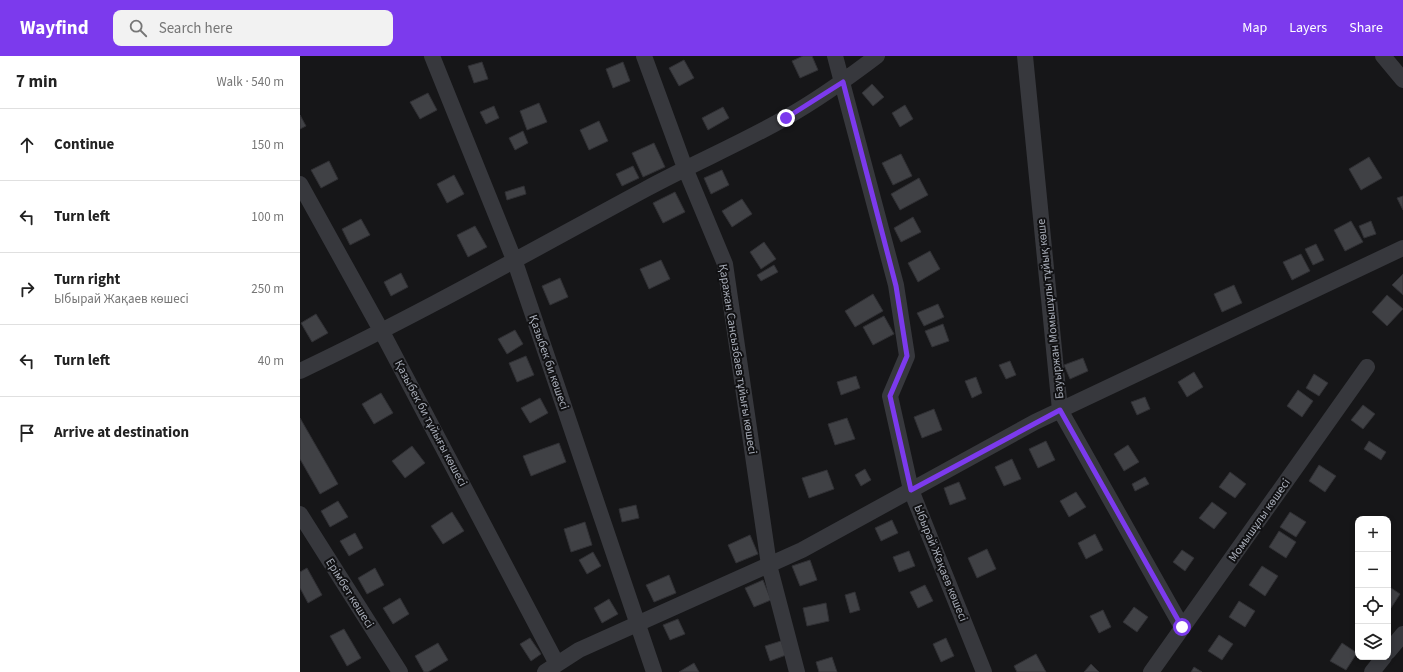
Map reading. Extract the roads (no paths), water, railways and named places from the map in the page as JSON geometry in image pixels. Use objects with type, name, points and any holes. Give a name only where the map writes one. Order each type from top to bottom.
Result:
[{"type":"street","name":"Қазыбек би көшесі","points":[[432,56],[515,262],[654,672]]},
{"type":"street","name":"Қаражан Сансызбаев тұйығы көшесі","points":[[644,56],[685,168],[725,264],[768,565],[797,672]]},
{"type":"street","name":"Ыбырай Жақаев көшесі","points":[[835,56],[896,286],[907,356],[890,396],[911,490],[984,672]]},
{"type":"street","points":[[300,371],[382,332],[515,262],[685,168],[786,118],[843,82],[877,56]]},
{"type":"street","name":"Бауыржан Момышұлы тұйық көше","points":[[1025,56],[1060,410],[1182,627]]},
{"type":"street","points":[[1383,56],[1403,80]]},
{"type":"street","name":"Қазыбек би тұйығы көшесі","points":[[300,184],[382,332],[551,668]]},
{"type":"street","points":[[551,668],[579,650],[802,550],[1060,410],[1403,248]]},
{"type":"street","name":"Момышұлы көшесі","points":[[1151,672],[1367,367]]},
{"type":"street","name":"Ерімбет көшесі","points":[[300,514],[400,672]]},
{"type":"street","points":[[1391,648],[1403,634]]},
{"type":"street","points":[[1372,672],[1382,660]]}]
